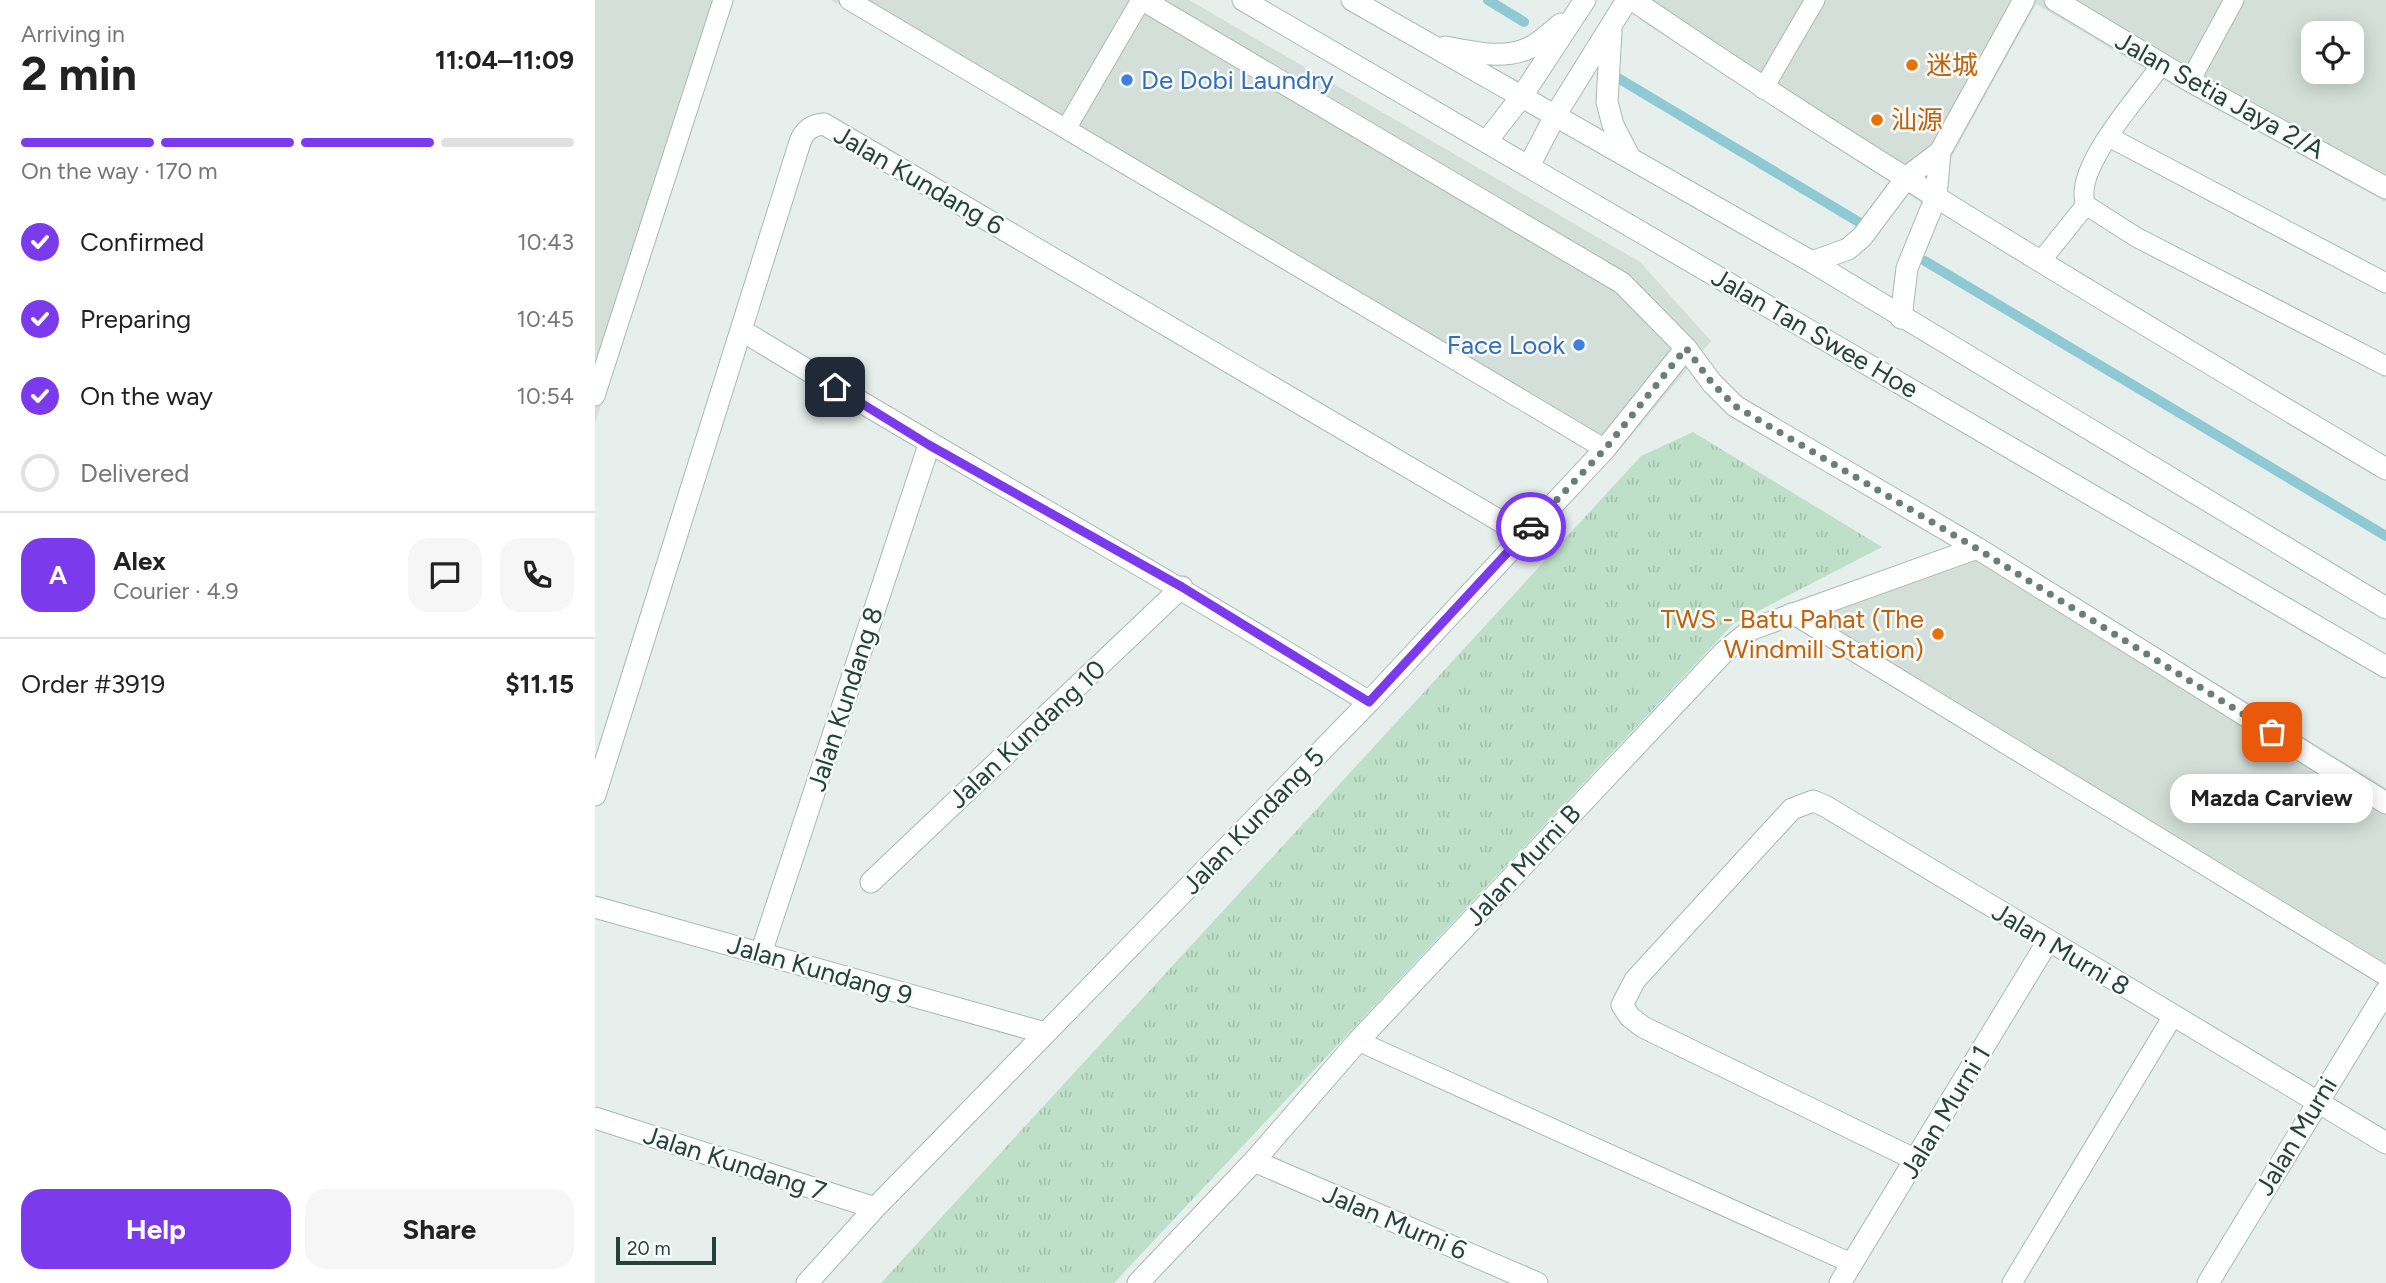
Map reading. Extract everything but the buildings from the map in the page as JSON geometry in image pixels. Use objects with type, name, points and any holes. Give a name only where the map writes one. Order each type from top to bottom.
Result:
[{"type":"street","points":[[1142,0],[1622,283],[1686,348],[1712,383],[1735,406],[1976,548],[2386,803]]},
{"type":"street","name":"Jalan Tan Swee Hoe","points":[[1243,0],[2386,667]]},
{"type":"street","points":[[1352,0],[1812,262],[2386,608]]},
{"type":"street","points":[[1529,166],[1556,114],[1627,0]]},
{"type":"street","points":[[1633,0],[1763,89],[2040,262],[2386,469]]},
{"type":"street","points":[[1901,318],[1907,268],[1936,197],[1940,152],[2024,0]]},
{"type":"street","name":"Jalan Setia Jaya 2/A","points":[[2055,0],[2190,80],[2386,188]]},
{"type":"street","points":[[1486,142],[1522,96],[1579,7]]},
{"type":"street","points":[[1426,44],[1482,54],[1510,54],[1530,48],[1579,7]]},
{"type":"street","points":[[1611,29],[1607,102],[1613,125],[1630,158]]},
{"type":"street","name":"Jalan Kundang 6","points":[[595,795],[800,142],[811,128],[824,124],[1524,535]]},
{"type":"street","points":[[1812,262],[1848,249],[1862,237],[1907,177],[1940,152]]},
{"type":"street","points":[[741,330],[929,445],[1182,587],[1369,702]]},
{"type":"street","name":"Jalan Kundang 5","points":[[807,1283],[874,1208],[1369,702],[1605,449],[1686,348]]},
{"type":"street","name":"Jalan Kundang 8","points":[[761,953],[929,445]]},
{"type":"street","name":"Jalan Murni B","points":[[1144,1281],[1254,1161],[1358,1041],[1724,652],[1752,629],[1976,548]]},
{"type":"street","name":"Jalan Kundang 10","points":[[871,882],[1182,587]]},
{"type":"street","name":"Jalan Murni 8","points":[[1916,1160],[1643,1027],[1630,1017],[1622,1005],[1635,980],[1793,809],[1805,802],[1825,806],[2386,1143]]},
{"type":"street","name":"Jalan Kundang 9","points":[[595,907],[1045,1033]]},
{"type":"street","name":"Jalan Murni 1","points":[[1840,1283],[2048,941]]},
{"type":"street","name":"Jalan Murni","points":[[2208,1283],[2386,991]]},
{"type":"street","name":"Jalan Kundang 7","points":[[595,1118],[874,1208]]},
{"type":"street","name":"Jalan Murni 6","points":[[1254,1161],[1537,1283]]},
{"type":"lane","points":[[595,397],[723,0]]},
{"type":"lane","points":[[849,0],[1605,449]]},
{"type":"lane","points":[[1066,129],[1142,0]]},
{"type":"lane","points":[[1763,89],[1815,0]]},
{"type":"lane","points":[[2190,80],[2234,0]]},
{"type":"lane","points":[[2040,262],[2086,205],[2083,185],[2087,172],[2162,64]]},
{"type":"lane","points":[[2109,138],[2386,283]]},
{"type":"lane","points":[[2086,205],[2136,237],[2386,366]]},
{"type":"lane","points":[[1791,613],[2386,976]]},
{"type":"lane","points":[[2012,1283],[2173,1016]]},
{"type":"lane","points":[[1358,1041],[1853,1264]]},
{"type":"shaded area","points":[[595,0],[732,0],[595,423]]},
{"type":"shaded area","points":[[831,0],[1189,0],[1640,262],[1711,341],[1610,461]]},
{"type":"shaded area","points":[[1649,0],[2386,0],[2386,202],[2181,90],[2036,4],[1925,205],[1639,19]]},
{"type":"shaded area","points":[[1977,536],[2386,788],[2386,985],[1793,624],[1777,607]]},
{"type":"green space","points":[[1693,432],[1882,547],[1733,624],[1114,1283],[881,1283],[1641,456]]},
{"type":"waterway","points":[[1488,0],[1524,22]]},
{"type":"waterway","points":[[1618,78],[1867,227]]},
{"type":"waterway","points":[[1925,261],[2386,536]]},
{"type":"way so far","points":[[1531,527],[1605,449],[1686,348],[1712,383],[1735,406],[1976,548],[2272,732]]},
{"type":"place","name":"迷城","points":[[1912,65]]},
{"type":"place","name":"De Dobi Laundry","points":[[1127,80]]},
{"type":"place","name":"汕源","points":[[1877,120]]},
{"type":"place","name":"Face Look","points":[[1579,345]]},
{"type":"place","name":"TWS - Batu Pahat (The Windmill Station)","points":[[1938,634]]},
{"type":"place","name":"Mazda Carview","points":[[2272,732]]},
{"type":"route","points":[[835,387],[929,445],[1182,587],[1369,702],[1531,527]]}]
